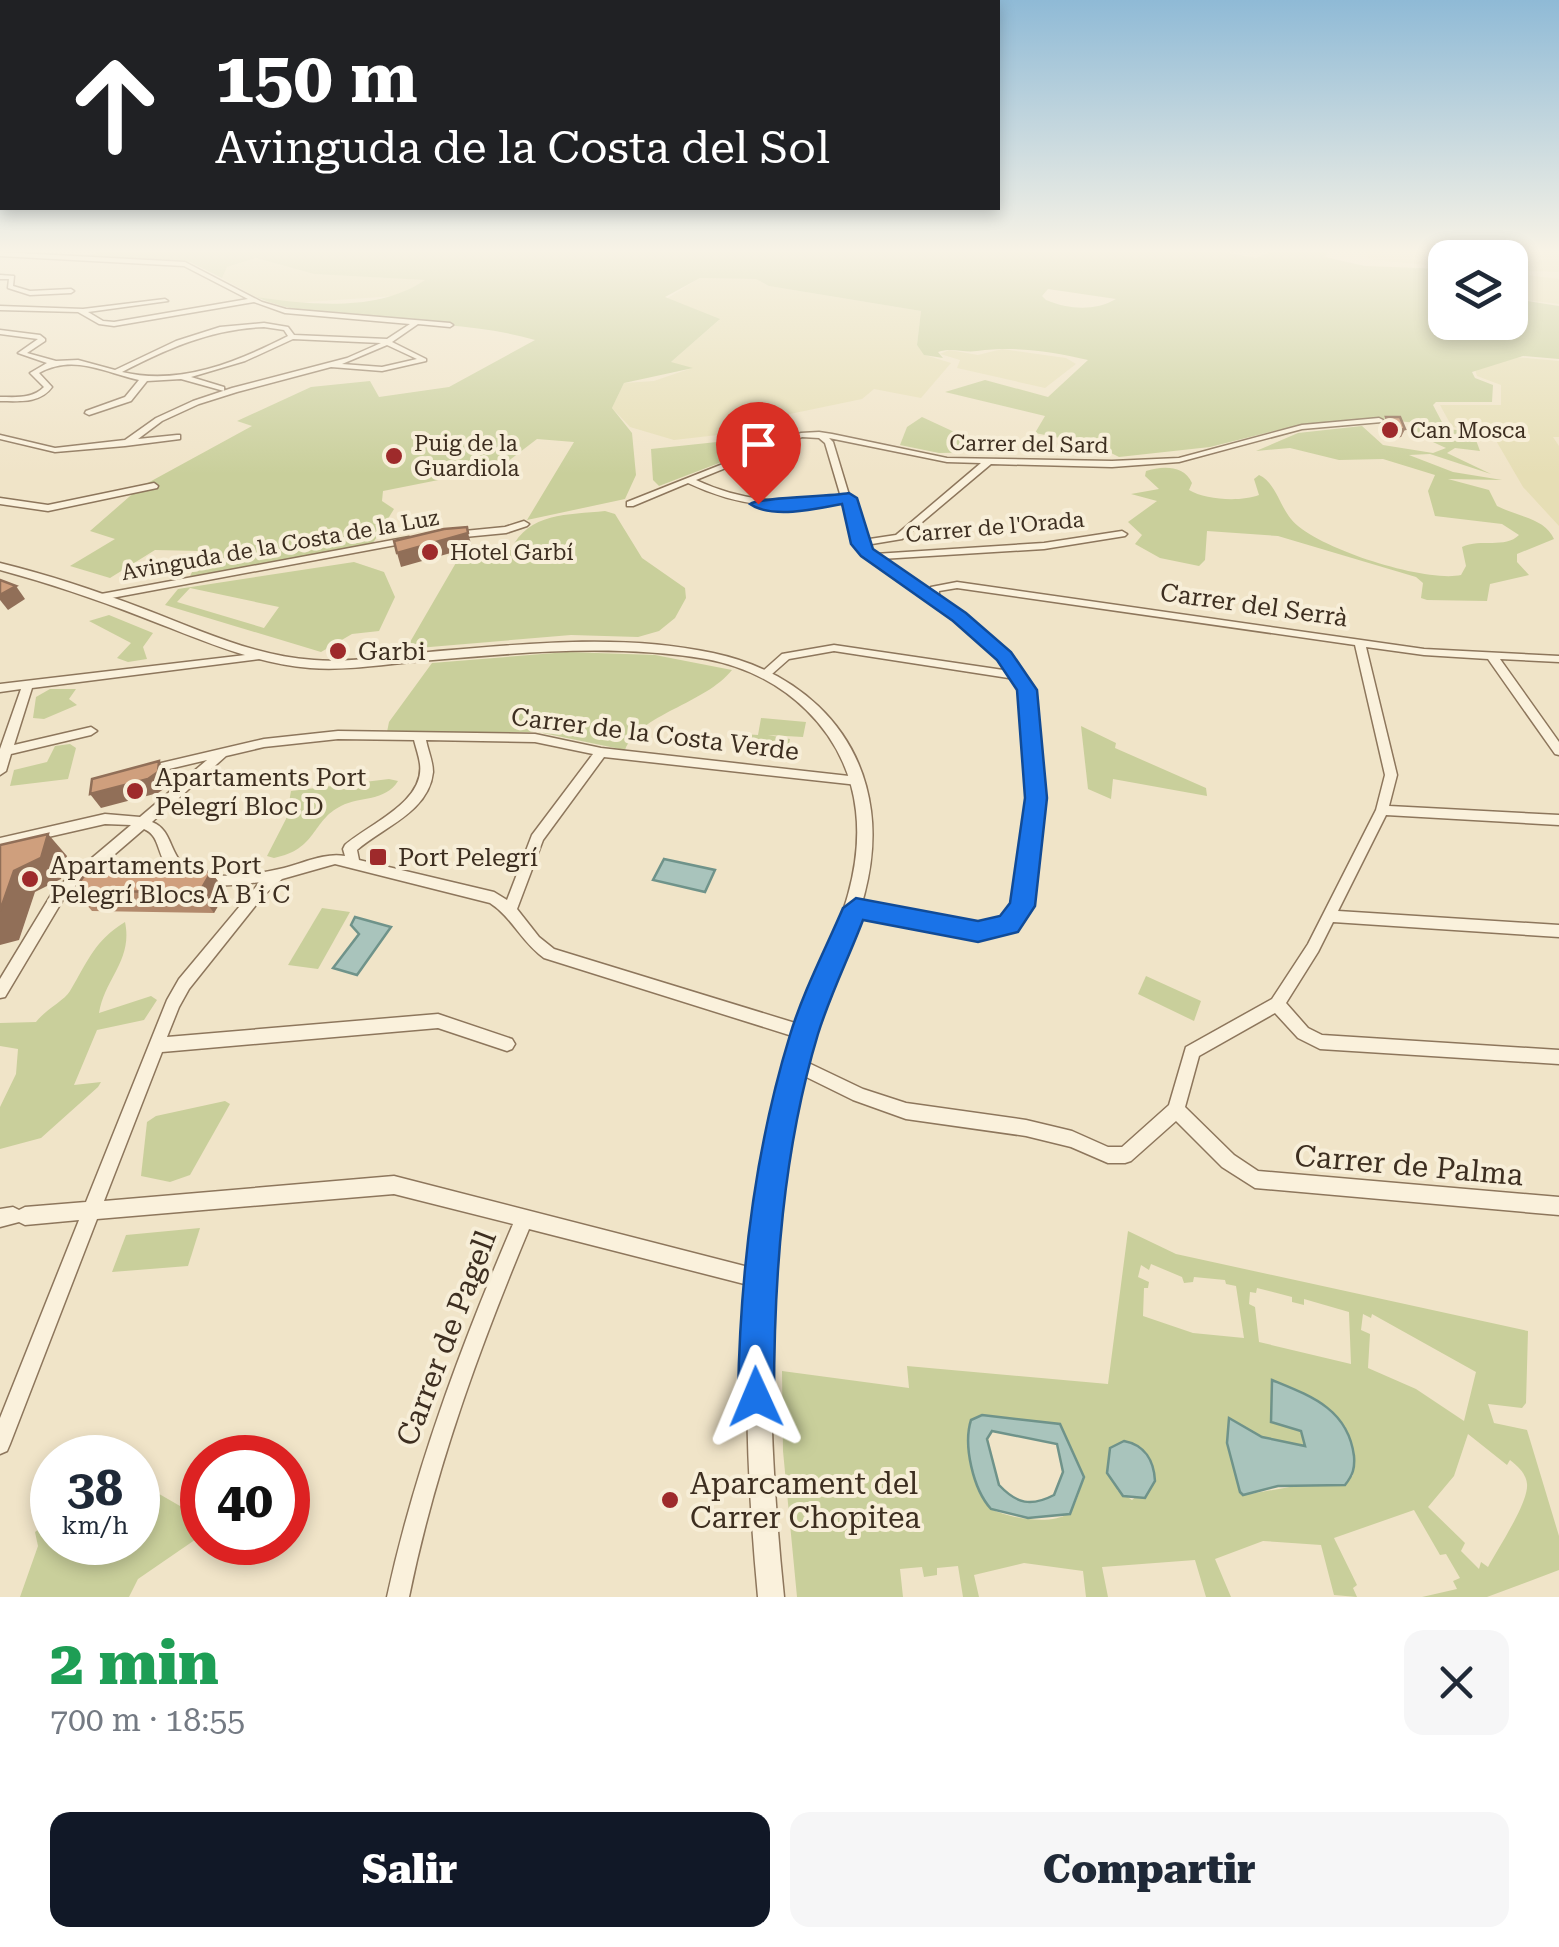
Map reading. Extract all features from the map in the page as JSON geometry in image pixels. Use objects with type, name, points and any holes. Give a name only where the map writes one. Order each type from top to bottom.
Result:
[{"type":"street","points":[[118,371],[196,336],[248,326]]},
{"type":"street","points":[[267,326],[286,328],[292,336]]},
{"type":"street","points":[[125,444],[176,410],[224,390],[328,364],[386,341],[411,326]]},
{"type":"street","points":[[0,332],[40,337],[43,340],[20,353],[54,363]]},
{"type":"street","points":[[0,399],[29,399],[46,392],[48,388],[34,373],[54,363],[72,360],[144,378],[179,376],[233,362],[292,336],[386,341],[424,360],[360,370],[328,364]]},
{"type":"street","points":[[179,376],[224,390]]},
{"type":"street","points":[[104,409],[128,399],[144,378]]},
{"type":"street","name":"Carrer del Sard","points":[[630,504],[801,435],[819,434],[947,460],[1112,464],[1178,460],[1302,428],[1379,420]]},
{"type":"street","points":[[819,434],[829,442],[849,498],[859,544],[896,575],[934,598],[1004,656],[1022,677],[1030,707],[1036,798],[1018,914],[1000,929],[978,932],[856,908]]},
{"type":"street","points":[[0,438],[56,450],[177,438]]},
{"type":"street","points":[[859,544],[899,537],[990,460]]},
{"type":"street","points":[[688,480],[758,504],[812,505],[849,498]]},
{"type":"street","points":[[0,501],[48,508],[154,486]]},
{"type":"street","name":"Avinguda de la Costa de la Luz","points":[[441,536],[506,530],[524,524]]},
{"type":"street","name":"Carrer de l'Orada","points":[[872,557],[1044,546],[1122,534]]},
{"type":"street","name":"Avinguda de la Costa de la Luz","points":[[101,597],[425,538]]},
{"type":"street","points":[[0,566],[101,597],[263,656]]},
{"type":"street","name":"Carrer del Serrà","points":[[896,575],[1424,652],[1559,658]]},
{"type":"street","points":[[934,598],[934,589],[944,585]]},
{"type":"street","points":[[796,1064],[890,1106],[1026,1128],[1072,1139],[1108,1156],[1125,1155],[1176,1110],[1192,1052],[1277,1004],[1329,916],[1382,810],[1391,775],[1360,643]]},
{"type":"street","points":[[0,688],[263,656],[338,664],[504,649],[623,645],[708,656],[768,672],[832,726],[858,781],[866,840],[856,908],[804,1033],[796,1064],[779,1137],[760,1279],[754,1336],[757,1429],[771,1597]]},
{"type":"street","points":[[768,672],[786,656],[834,648],[991,669],[1022,677]]},
{"type":"street","points":[[1491,655],[1559,752]]},
{"type":"street","points":[[991,669],[1003,664],[1004,656]]},
{"type":"street","points":[[0,772],[3,752],[28,684]]},
{"type":"street","points":[[0,728],[15,724]]},
{"type":"street","points":[[3,752],[91,731]]},
{"type":"street","name":"Carrer de la Costa Verde","points":[[134,774],[264,742],[314,736],[535,738],[601,752],[858,781]]},
{"type":"street","points":[[353,861],[350,849],[396,817],[417,793],[428,765],[420,738]]},
{"type":"street","points":[[512,908],[536,838],[601,752]]},
{"type":"street","points":[[0,992],[58,894],[222,755]]},
{"type":"street","points":[[1382,810],[1559,820]]},
{"type":"street","points":[[0,843],[106,819],[144,823],[161,835],[170,859],[187,875],[232,880],[278,875],[318,861],[353,861],[494,898],[512,908],[536,946],[549,954],[804,1033]]},
{"type":"street","points":[[0,1444],[155,1045],[184,984],[235,918],[278,875]]},
{"type":"street","points":[[1329,916],[1559,931]]},
{"type":"street","points":[[1277,1004],[1303,1032],[1320,1042],[1559,1058]]},
{"type":"street","points":[[155,1045],[423,1021],[455,1024],[507,1044]]},
{"type":"street","name":"Carrer de Palma","points":[[1176,1110],[1228,1161],[1255,1179],[1559,1206]]},
{"type":"street","points":[[13,1217],[394,1185],[760,1279]]},
{"type":"street","name":"Carrer de Pagell","points":[[398,1597],[431,1458],[456,1380],[525,1218]]},
{"type":"shaded area","points":[[713,326],[919,326],[917,345],[925,355],[951,363],[921,398],[874,389],[862,399],[785,415],[797,426],[674,440],[630,427],[612,408],[624,383],[654,381],[692,368],[670,363]]},
{"type":"shaded area","points":[[1002,349],[1066,358],[1076,364],[1045,388],[957,368],[960,360],[940,354],[949,350],[978,355]]},
{"type":"shaded area","points":[[1515,357],[1559,361],[1559,437],[1553,437],[1559,446],[1559,526],[1523,487],[1491,432],[1452,427],[1440,405],[1501,405],[1501,385],[1477,376],[1475,370]]},
{"type":"green space","points":[[447,326],[713,326],[671,362],[693,368],[624,383],[612,408],[632,433],[636,475],[625,499],[527,520],[574,442],[537,439],[499,468],[383,491],[382,501],[394,509],[373,543],[358,549],[188,581],[201,551],[155,550],[110,578],[70,566],[115,539],[90,531],[137,490],[158,487],[144,485],[252,426],[237,421],[311,387],[370,381],[379,397],[449,387],[535,340]]},
{"type":"green space","points":[[919,326],[1428,326],[1428,340],[1528,340],[1528,326],[1559,326],[1559,359],[1523,356],[1472,372],[1475,378],[1493,385],[1492,402],[1436,402],[1433,405],[1444,426],[1380,419],[1278,430],[1210,447],[1119,457],[1095,445],[1035,433],[1045,416],[945,392],[985,380],[1048,397],[1088,360],[1019,349],[938,352],[943,358],[924,355],[917,345]]},
{"type":"green space","points":[[922,417],[992,452],[939,453],[900,445],[907,427]]},
{"type":"green space","points":[[1416,425],[1473,432],[1480,451],[1455,448],[1447,453],[1491,474],[1430,454],[1409,455],[1453,472],[1502,480],[1448,479],[1489,490],[1497,506],[1538,522],[1554,539],[1517,554],[1517,562],[1529,575],[1490,584],[1487,601],[1427,600],[1421,598],[1423,583],[1416,577],[1278,536],[1207,531],[1205,560],[1199,566],[1160,558],[1135,544],[1142,535],[1128,522],[1157,501],[1131,494],[1159,489],[1145,476],[1146,471],[1178,470],[1192,483],[1189,490],[1223,499],[1259,495],[1254,479],[1259,475],[1273,489],[1291,519],[1322,541],[1398,568],[1423,574],[1461,575],[1466,566],[1462,547],[1507,542],[1519,535],[1502,524],[1435,516],[1428,491],[1435,475],[1383,459],[1339,460],[1290,448],[1256,451],[1298,433],[1362,426],[1383,445],[1433,453],[1446,448],[1411,432]]},
{"type":"green space","points":[[773,436],[779,440],[659,486],[653,480],[651,449]]},
{"type":"green space","points":[[605,511],[615,514],[642,558],[685,588],[686,598],[675,618],[659,631],[638,637],[571,635],[406,649],[457,561],[511,550],[518,538],[538,522]]},
{"type":"green space","points":[[354,562],[384,572],[395,597],[379,631],[352,634],[321,652],[165,605],[178,589]],"holes":[[[190,588],[279,607],[264,628],[177,602]]]},
{"type":"green space","points":[[109,615],[153,633],[143,647],[147,659],[128,662],[117,658],[131,643],[89,621]]},
{"type":"green space","points":[[567,652],[655,655],[732,670],[706,692],[644,727],[625,750],[538,732],[387,732],[389,722],[432,663]]},
{"type":"green space","points":[[50,689],[76,689],[69,699],[77,705],[44,719],[33,718],[36,697]]},
{"type":"green space","points":[[761,718],[806,722],[803,737],[768,735],[790,739],[787,753],[739,748],[743,734],[758,735]]},
{"type":"green space","points":[[1081,726],[1116,743],[1115,748],[1206,788],[1207,796],[1113,779],[1111,799],[1088,789]]},
{"type":"green space","points":[[70,744],[76,748],[68,779],[10,786],[14,770],[47,762],[55,746]]},
{"type":"green space","points":[[398,781],[393,788],[331,812],[299,848],[274,858],[267,856],[286,819],[291,791]]},
{"type":"green space","points":[[322,908],[350,912],[318,969],[288,965]]},
{"type":"green space","points":[[125,922],[122,958],[99,1013],[151,996],[157,1000],[144,1020],[97,1030],[74,1085],[101,1082],[98,1087],[41,1138],[0,1149],[0,1107],[16,1074],[18,1049],[0,1046],[0,1023],[36,1022],[67,994],[99,944]]},
{"type":"green space","points":[[1146,976],[1201,1001],[1194,1021],[1138,994]]},
{"type":"green space","points":[[225,1101],[230,1104],[190,1175],[170,1182],[141,1176],[147,1122],[156,1116]]},
{"type":"green space","points":[[200,1228],[188,1266],[112,1272],[126,1235]]},
{"type":"green space","points":[[1128,1231],[1176,1254],[1528,1331],[1526,1403],[1522,1408],[1488,1404],[1494,1423],[1527,1430],[1559,1536],[1559,1570],[1487,1597],[1422,1597],[1457,1589],[1453,1581],[1460,1578],[1446,1554],[1440,1555],[1414,1510],[1334,1538],[1357,1585],[1353,1588],[1357,1597],[1334,1595],[1321,1545],[1263,1541],[1215,1559],[1231,1597],[1206,1597],[1195,1560],[1102,1567],[1108,1597],[1086,1597],[1083,1571],[1024,1563],[974,1575],[979,1597],[963,1597],[958,1566],[937,1568],[937,1575],[924,1577],[922,1567],[900,1569],[903,1597],[797,1597],[783,1451],[782,1371],[909,1388],[907,1366],[1108,1384]],"holes":[[[1151,1264],[1182,1277],[1184,1283],[1193,1282],[1194,1277],[1225,1280],[1226,1284],[1236,1286],[1244,1338],[1193,1333],[1143,1316],[1144,1288],[1148,1288],[1149,1282],[1138,1277],[1141,1265],[1149,1270]],[[1257,1288],[1292,1297],[1292,1302],[1304,1305],[1304,1299],[1349,1312],[1351,1364],[1259,1342],[1255,1307],[1249,1304],[1250,1292],[1256,1293]],[[1363,1314],[1371,1318],[1372,1314],[1476,1372],[1464,1421],[1416,1389],[1368,1368],[1370,1334],[1361,1330]],[[982,1415],[1060,1424],[1084,1477],[1072,1510],[1052,1519],[1019,1518],[991,1509],[979,1491],[969,1446]],[[1229,1418],[1262,1437],[1299,1448],[1305,1447],[1301,1431],[1271,1421],[1345,1426],[1352,1444],[1353,1476],[1244,1495]],[[1468,1434],[1507,1465],[1510,1460],[1526,1480],[1523,1502],[1488,1567],[1481,1562],[1479,1569],[1461,1551],[1465,1543],[1428,1507],[1454,1476]],[[1131,1442],[1152,1462],[1155,1481],[1132,1500],[1117,1490],[1118,1443]]]},
{"type":"green space","points":[[160,1494],[180,1506],[180,1550],[160,1564]]},
{"type":"green space","points":[[31,1565],[158,1565],[138,1579],[129,1597],[20,1597]]},
{"type":"water","points":[[664,859],[715,870],[705,892],[653,880]]},
{"type":"water","points":[[355,917],[391,927],[357,975],[333,968],[359,934],[351,925]]},
{"type":"water","points":[[1272,1380],[1325,1406],[1344,1427],[1354,1460],[1352,1475],[1345,1485],[1278,1486],[1243,1495],[1240,1492],[1227,1443],[1229,1418],[1262,1437],[1305,1446],[1301,1431],[1271,1422]]},
{"type":"water","points":[[982,1415],[1060,1424],[1084,1477],[1070,1514],[1028,1518],[991,1509],[971,1466],[971,1420]],"holes":[[[992,1431],[1057,1444],[1063,1472],[1054,1495],[1025,1502],[999,1485],[987,1439]]]},
{"type":"water","points":[[1124,1441],[1143,1450],[1153,1467],[1155,1481],[1145,1498],[1123,1496],[1107,1473],[1110,1448]]},
{"type":"building","points":[[1386,417],[1400,417],[1405,429],[1391,431]]},
{"type":"building","points":[[467,527],[468,533],[397,553],[394,541]]},
{"type":"building","points":[[0,580],[16,586],[0,595]]},
{"type":"building","points":[[159,761],[158,772],[148,779],[90,794],[92,779]]},
{"type":"building","points":[[48,834],[41,858],[14,871],[0,911],[0,845]]},
{"type":"building","points":[[90,867],[211,872],[199,893],[74,890]]},
{"type":"place","name":"Can Mosca","points":[[1390,430]]},
{"type":"place","name":"Puig de la Guardiola","points":[[394,456]]},
{"type":"place","name":"Hotel Garbí","points":[[430,552]]},
{"type":"place","name":"Garbi","points":[[338,651]]},
{"type":"place","name":"Apartaments Port Pelegrí Bloc D","points":[[135,791]]},
{"type":"place","name":"Port Pelegrí","points":[[378,857]]},
{"type":"place","name":"Apartaments Port Pelegrí Blocs A B i C","points":[[30,879]]},
{"type":"place","name":"Aparcament del Carrer Chopitea","points":[[670,1500]]},
{"type":"route","points":[[756,1397],[757,1302],[779,1137],[804,1033],[856,908],[978,932],[1008,925],[1022,906],[1036,798],[1027,690],[1024,680],[1004,656],[934,598],[867,553],[859,544],[849,498],[812,505],[758,504]]}]
